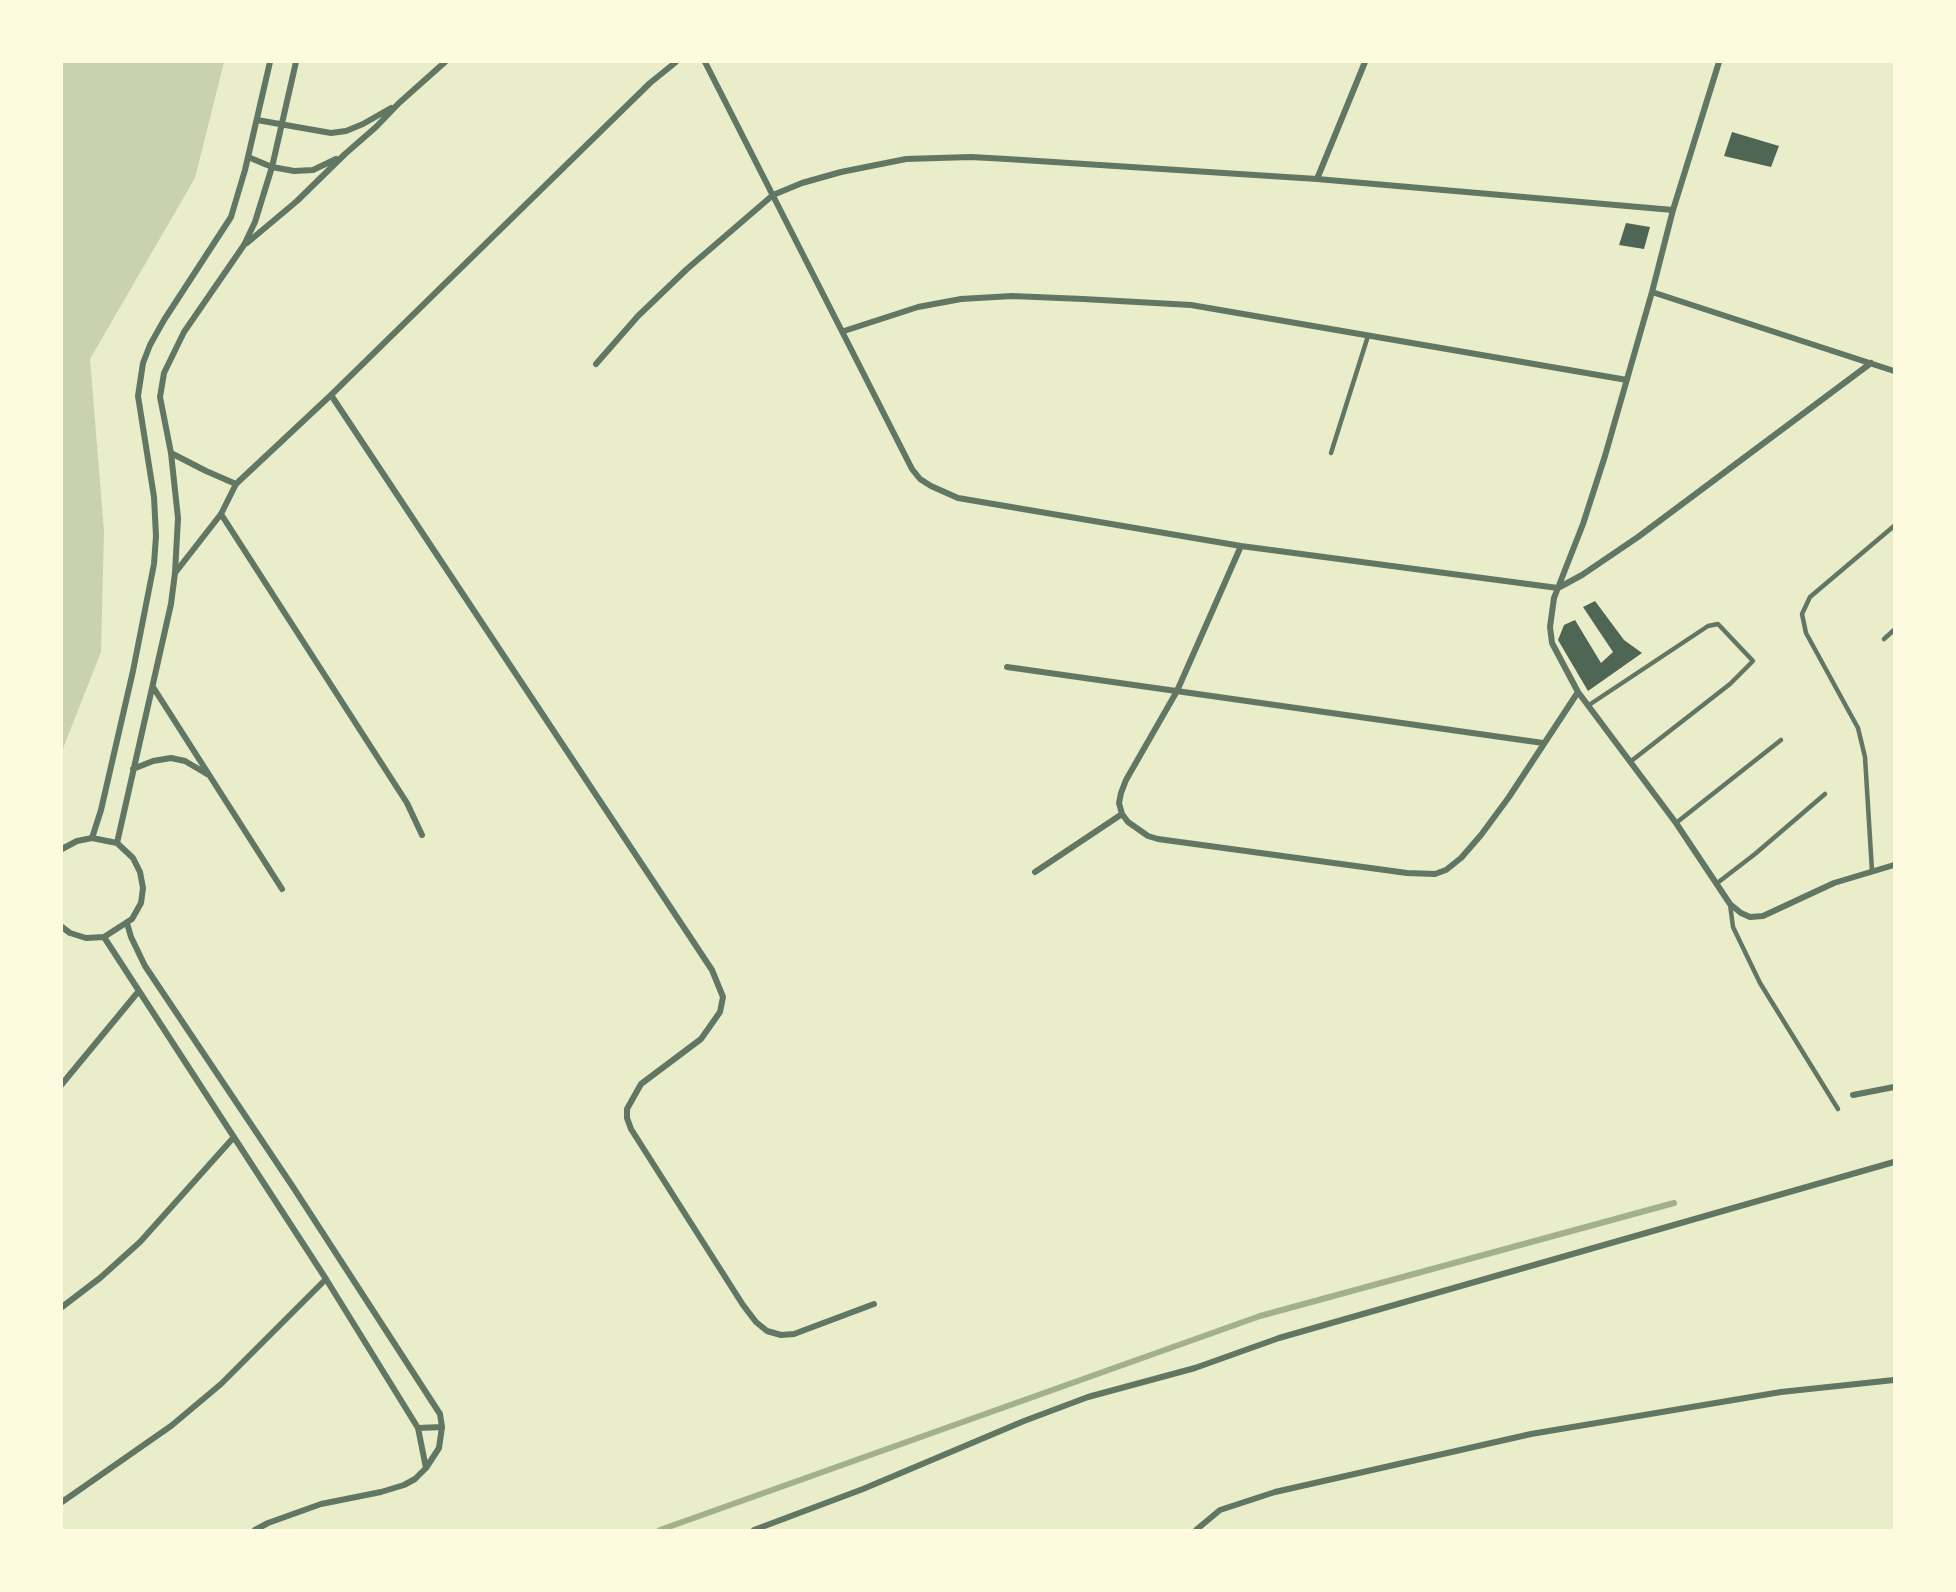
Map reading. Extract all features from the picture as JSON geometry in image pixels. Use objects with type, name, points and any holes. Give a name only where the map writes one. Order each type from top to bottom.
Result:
[{"type":"street","points":[[92,838],[101,810],[154,564],[156,536],[154,496],[138,396],[143,363],[164,320],[231,217],[248,157],[270,62]]},
{"type":"street","points":[[117,843],[171,604],[175,573],[178,518],[171,453],[160,397],[164,372],[184,332],[244,245],[255,222],[272,167],[296,62]]},
{"type":"street","points":[[244,245],[297,201],[445,62]]},
{"type":"street","points":[[175,573],[222,514],[236,484],[331,395],[642,91],[676,62]]},
{"type":"street","points":[[705,62],[844,331],[912,469],[920,479],[931,486],[958,498],[1241,546],[1558,588],[1582,575],[1638,537],[1870,363]]},
{"type":"street","points":[[1317,179],[1365,62]]},
{"type":"street","points":[[1719,62],[1673,210],[1627,380],[1583,524],[1558,588],[1551,615],[1552,643],[1578,692],[1676,823],[1730,904],[1750,917],[1763,916],[1834,884],[1894,865]]},
{"type":"street","points":[[257,120],[320,132],[346,131],[399,103]]},
{"type":"street","points":[[248,157],[272,167],[294,171],[313,170],[343,156]]},
{"type":"street","points":[[596,364],[638,316],[773,195],[802,183],[841,172],[906,159],[971,157],[1317,179],[1673,210]]},
{"type":"street","points":[[1652,292],[1894,371]]},
{"type":"street","points":[[844,331],[918,307],[961,299],[1012,296],[1191,305],[1627,380]]},
{"type":"street","points":[[331,395],[712,970],[723,997],[720,1012],[701,1039],[641,1084],[627,1109],[631,1129],[743,1305],[756,1322],[767,1330],[781,1335],[794,1334],[874,1304]]},
{"type":"street","points":[[171,453],[236,484]]},
{"type":"street","points":[[222,514],[407,804],[422,835]]},
{"type":"street","points":[[1241,546],[1177,691],[1126,780],[1119,803],[1128,822],[1138,831],[1158,839],[1407,873],[1435,874],[1446,870],[1461,858],[1481,835],[1509,797],[1578,692]]},
{"type":"street","points":[[1007,668],[1543,743]]},
{"type":"street","points":[[153,687],[282,889]]},
{"type":"street","points":[[133,770],[153,760],[171,758],[191,764],[210,776]]},
{"type":"street","points":[[1035,872],[1122,813]]},
{"type":"street","points":[[62,849],[76,841],[92,838],[117,843],[133,858],[140,872],[143,888],[141,903],[132,919],[104,937],[86,938],[70,933],[62,927]]},
{"type":"street","points":[[127,923],[145,966],[293,1186],[440,1414],[442,1427],[439,1448],[426,1468],[415,1479],[404,1485],[321,1504],[255,1530]]},
{"type":"street","points":[[104,937],[326,1279],[418,1428],[426,1468]]},
{"type":"street","points":[[62,1084],[138,992]]},
{"type":"street","points":[[1853,1095],[1894,1087]]},
{"type":"street","points":[[62,1307],[100,1278],[140,1242],[234,1137]]},
{"type":"street","points":[[754,1530],[862,1489],[1024,1421],[1088,1397],[1195,1368],[1279,1338],[1894,1162]]},
{"type":"street","points":[[62,1502],[171,1426],[221,1384],[326,1279]]},
{"type":"street","points":[[1196,1530],[1220,1510],[1275,1492],[1531,1434],[1781,1392],[1894,1380]]},
{"type":"street","points":[[418,1428],[442,1427]]},
{"type":"lane","points":[[1330,453],[1368,336]]},
{"type":"lane","points":[[1872,871],[1865,757],[1858,728],[1806,633],[1802,614],[1810,597],[1894,526]]},
{"type":"lane","points":[[1589,705],[1708,626],[1718,624],[1753,661],[1730,684],[1629,762]]},
{"type":"lane","points":[[1884,639],[1894,630]]},
{"type":"lane","points":[[1676,823],[1780,740]]},
{"type":"lane","points":[[1716,884],[1825,794]]},
{"type":"lane","points":[[1730,904],[1733,927],[1760,983],[1838,1109]]},
{"type":"green space","points":[[62,62],[224,62],[195,178],[90,359],[104,531],[101,652],[62,751]]},
{"type":"building","points":[[1732,132],[1779,146],[1771,167],[1724,156]]},
{"type":"building","points":[[1626,223],[1650,227],[1644,249],[1619,245]]},
{"type":"building","points":[[1595,601],[1624,640],[1642,653],[1588,691],[1558,640],[1564,625],[1575,620],[1601,663],[1613,652],[1583,607]]},
{"type":"waterway","points":[[660,1530],[1260,1316],[1674,1203]]}]
